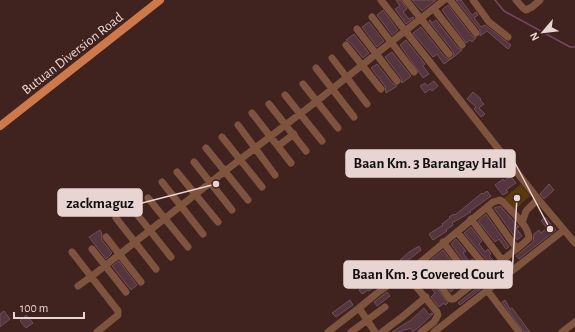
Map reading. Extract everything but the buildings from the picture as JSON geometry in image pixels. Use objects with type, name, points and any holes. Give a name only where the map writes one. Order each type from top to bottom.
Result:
[{"type":"main road","name":"Butuan Diversion Road","points":[[0,126],[160,0]]},
{"type":"street","points":[[381,0],[538,199],[575,243]]},
{"type":"street","points":[[406,0],[449,54]]},
{"type":"street","points":[[431,0],[435,8],[462,45]]},
{"type":"street","points":[[78,286],[392,43],[444,0]]},
{"type":"street","points":[[450,0],[476,34]]},
{"type":"street","points":[[473,0],[489,22],[508,37]]},
{"type":"street","points":[[516,0],[522,8],[526,10],[540,0]]},
{"type":"street","points":[[372,17],[414,72]]},
{"type":"street","points":[[357,29],[398,81]]},
{"type":"street","points":[[346,45],[381,89]]},
{"type":"street","points":[[332,58],[367,104]]},
{"type":"street","points":[[316,68],[354,117]]},
{"type":"street","points":[[303,84],[338,128]]},
{"type":"street","points":[[285,95],[322,141]]},
{"type":"street","points":[[269,104],[306,151]]},
{"type":"street","points":[[252,113],[272,136],[291,163]]},
{"type":"street","points":[[238,125],[275,175]]},
{"type":"street","points":[[278,146],[294,134]]},
{"type":"street","points":[[222,137],[262,187]]},
{"type":"street","points":[[206,148],[248,200]]},
{"type":"street","points":[[194,162],[232,210]]},
{"type":"street","points":[[177,172],[218,222]]},
{"type":"street","points":[[162,182],[203,234]]},
{"type":"street","points":[[148,198],[188,247]]},
{"type":"street","points":[[522,223],[526,212],[538,199]]},
{"type":"street","points":[[328,332],[376,294],[406,273],[493,202],[500,200],[522,223],[529,233],[529,238],[517,249],[454,299],[450,299],[422,260]]},
{"type":"street","points":[[487,207],[517,249]]},
{"type":"street","points":[[132,208],[171,257]]},
{"type":"street","points":[[514,215],[526,212]]},
{"type":"street","points":[[116,218],[156,269]]},
{"type":"street","points":[[471,219],[502,260]]},
{"type":"street","points":[[434,332],[564,230]]},
{"type":"street","points":[[457,232],[489,271]]},
{"type":"street","points":[[106,236],[141,282]]},
{"type":"street","points":[[443,242],[474,283]]},
{"type":"street","points":[[92,249],[126,292]]},
{"type":"street","points":[[72,252],[116,307],[118,313],[97,332]]},
{"type":"street","points":[[406,273],[437,312],[438,317],[421,332]]},
{"type":"street","points":[[487,290],[519,332]]},
{"type":"street","points":[[382,332],[426,297]]},
{"type":"street","points":[[351,332],[385,306]]},
{"type":"street","points":[[358,308],[375,332]]},
{"type":"street","points":[[562,332],[575,322]]},
{"type":"shaded area","points":[[521,184],[530,196],[513,211],[503,199]]},
{"type":"waterway","points":[[495,0],[504,11],[570,47],[575,47]]},
{"type":"place","name":"zackmaguz","points":[[216,184]]},
{"type":"place","name":"Baan Km. 3 Covered Court","points":[[517,198]]},
{"type":"place","name":"Baan Km. 3 Barangay Hall","points":[[550,229]]}]
